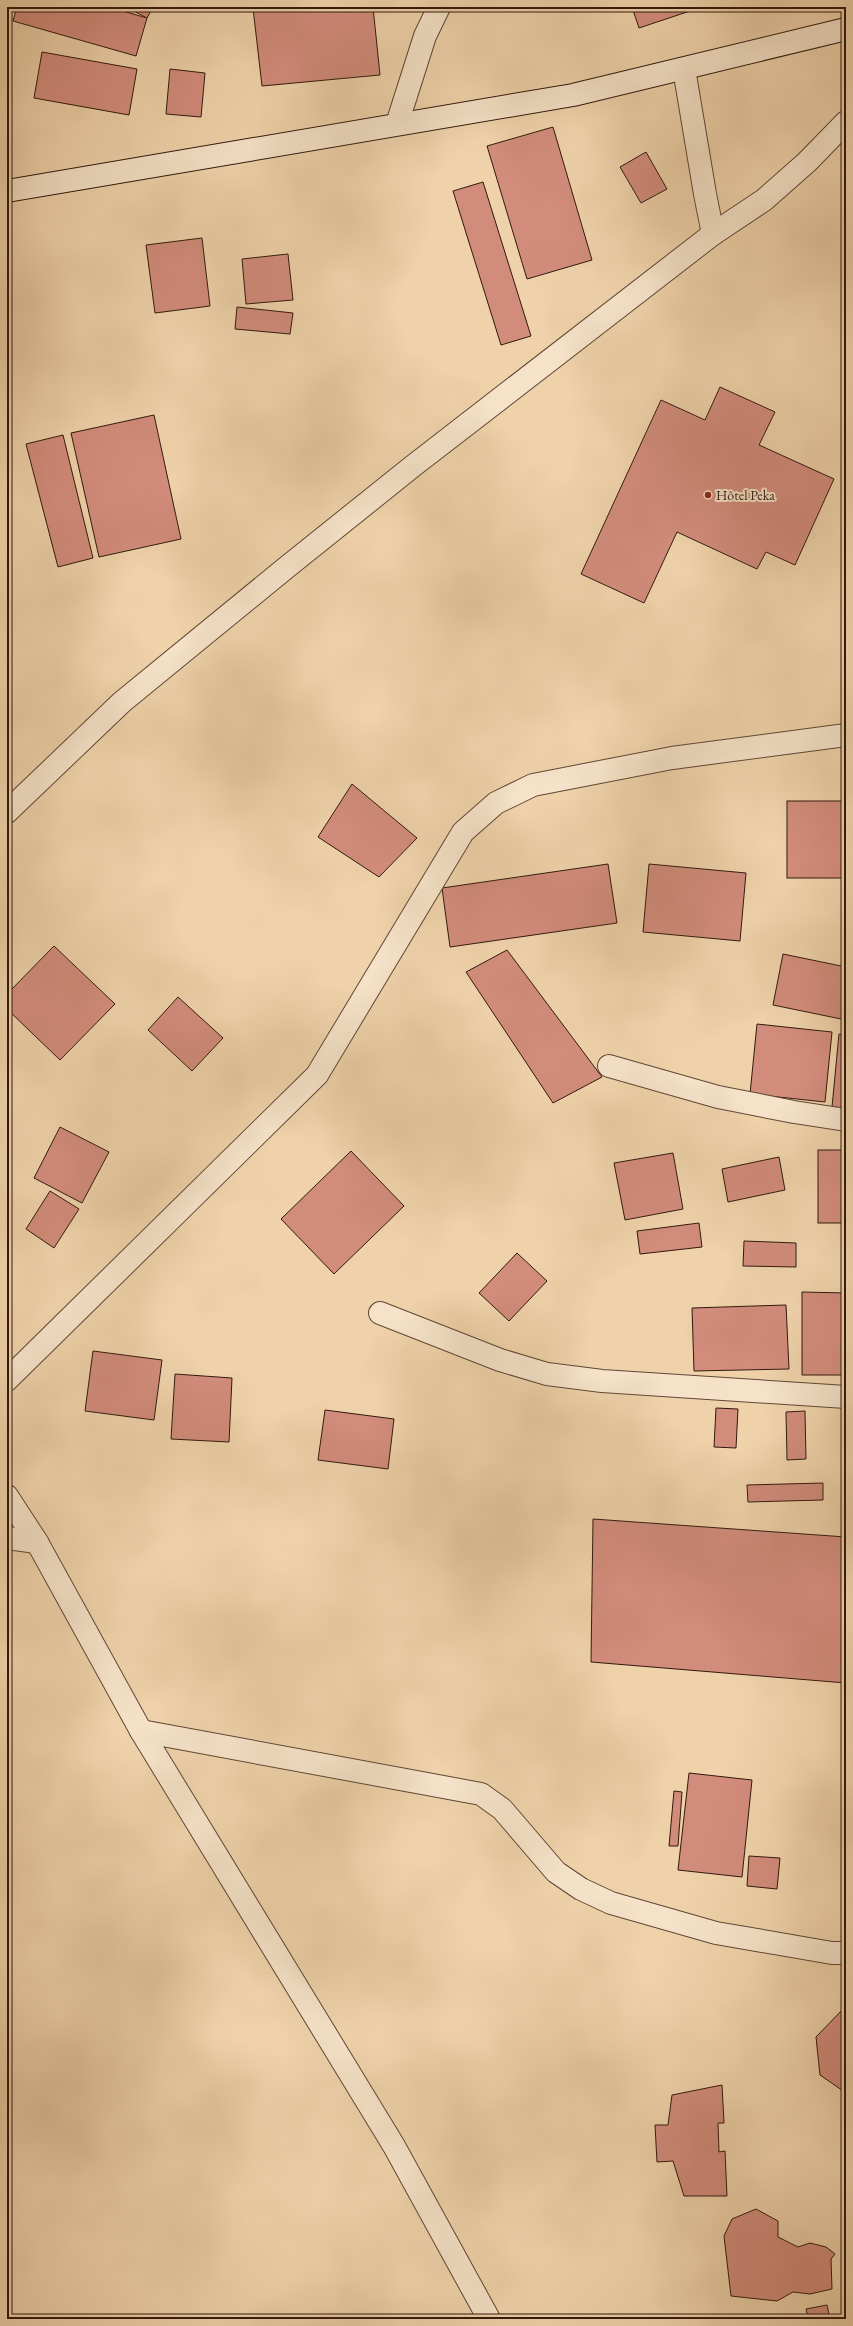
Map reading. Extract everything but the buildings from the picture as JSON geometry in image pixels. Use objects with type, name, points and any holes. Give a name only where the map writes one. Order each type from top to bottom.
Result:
[{"type":"street","points":[[397,124],[425,36],[439,7]]},
{"type":"street","points":[[7,191],[573,95],[846,29]]},
{"type":"street","points":[[684,69],[713,234]]},
{"type":"street","points":[[7,812],[122,702],[413,466],[713,234],[764,200],[807,162],[846,122]]},
{"type":"street","points":[[7,1380],[317,1074],[463,832],[496,803],[533,785],[556,780],[672,758],[846,735]]},
{"type":"street","points":[[609,1066],[718,1097],[794,1112],[846,1120]]},
{"type":"street","points":[[380,1312],[500,1360],[547,1374],[602,1381],[846,1397]]},
{"type":"street","points":[[7,1496],[37,1542],[141,1731],[394,2146],[489,2319]]},
{"type":"street","points":[[7,1538],[37,1542]]},
{"type":"street","points":[[141,1731],[481,1794],[502,1809],[556,1872],[581,1889],[611,1903],[716,1933],[832,1953],[846,1953]]},
{"type":"place","name":"Hôtel Peka","points":[[708,495]]}]
